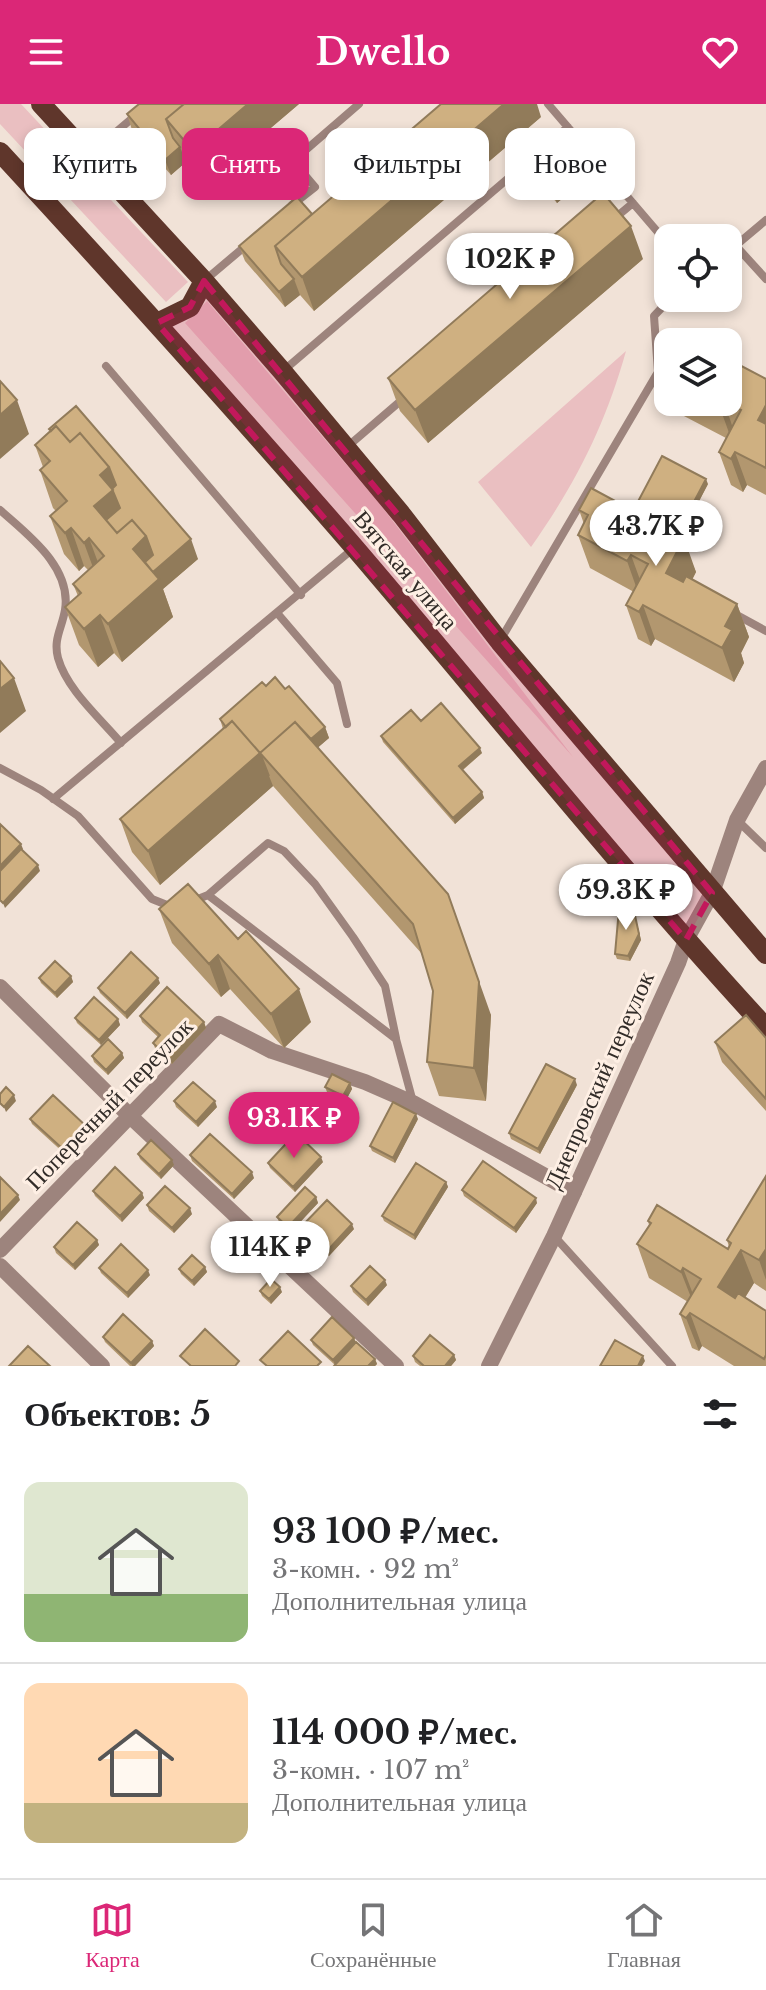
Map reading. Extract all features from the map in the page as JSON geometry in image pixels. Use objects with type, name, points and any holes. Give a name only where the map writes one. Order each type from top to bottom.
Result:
[{"type":"main road","name":"Вятская улица","points":[[41,104],[64,128]]},
{"type":"main road","name":"Вятская улица","points":[[0,152],[157,323],[354,548],[686,940],[766,1028]]},
{"type":"main road","name":"Вятская улица","points":[[130,200],[282,371],[500,642],[766,954]]},
{"type":"main road","points":[[157,323],[190,307],[204,281]]},
{"type":"street","name":"Днепровский переулок","points":[[489,1366],[554,1236],[686,940],[712,893],[737,820],[766,768]]},
{"type":"street","points":[[0,987],[131,1117],[396,1366]]},
{"type":"street","name":"Поперечный переулок","points":[[0,1250],[219,1024],[272,1051],[365,1082],[413,1103]]},
{"type":"street","points":[[413,1103],[574,1192]]},
{"type":"street","points":[[0,1266],[102,1366]]},
{"type":"lane","points":[[121,128],[149,104]]},
{"type":"lane","points":[[281,215],[315,187],[293,161],[359,104]]},
{"type":"lane","points":[[548,104],[654,228]]},
{"type":"lane","points":[[282,371],[568,127]]},
{"type":"lane","points":[[610,222],[633,203]]},
{"type":"lane","points":[[742,240],[766,220]]},
{"type":"lane","points":[[204,281],[259,234]]},
{"type":"lane","points":[[742,258],[766,279]]},
{"type":"lane","points":[[500,642],[658,372],[654,316],[658,312]]},
{"type":"lane","points":[[106,366],[301,595]]},
{"type":"lane","points":[[346,447],[416,388]]},
{"type":"lane","points":[[0,510],[47,555],[63,581],[66,609],[55,637],[58,659],[71,684],[121,743]]},
{"type":"lane","points":[[53,799],[354,548]]},
{"type":"lane","points":[[731,611],[766,631]]},
{"type":"lane","points":[[278,614],[337,683],[347,724]]},
{"type":"lane","points":[[0,768],[78,816],[152,899],[168,907],[184,905],[208,895],[268,843],[284,851],[315,884],[385,986],[413,1103]]},
{"type":"lane","points":[[737,820],[766,848]]},
{"type":"lane","points":[[208,895],[396,1039]]},
{"type":"lane","points":[[554,1236],[672,1366]]},
{"type":"highlighted area","points":[[204,281],[712,893],[686,940],[157,323],[190,307]]},
{"type":"shaded area","points":[[0,104],[21,104],[44,128],[24,128],[24,150],[0,124]]},
{"type":"shaded area","points":[[71,200],[111,200],[188,282],[166,302]]},
{"type":"shaded area","points":[[207,301],[379,503],[573,757],[185,323]]},
{"type":"shaded area","points":[[626,351],[609,404],[588,453],[531,547],[478,482]]},
{"type":"building","points":[[139,104],[184,104],[166,119],[180,147],[166,159],[166,128],[139,128],[127,114]]},
{"type":"building","points":[[184,104],[248,104],[220,128],[182,128],[182,138],[166,119]]},
{"type":"building","points":[[441,104],[504,104],[476,128],[413,128]]},
{"type":"building","points":[[293,200],[300,200],[312,214],[275,246],[281,264],[294,279],[279,292],[239,246]]},
{"type":"building","points":[[329,200],[392,200],[302,277],[275,246]]},
{"type":"building","points":[[595,200],[609,200],[631,226],[415,410],[388,378]]},
{"type":"building","points":[[742,366],[766,379],[766,405],[758,420],[766,424],[766,468],[735,452],[731,459],[719,452],[738,416],[742,416]]},
{"type":"building","points":[[0,381],[17,400],[0,415]]},
{"type":"building","points":[[76,406],[191,539],[153,572],[145,562],[153,555],[146,536],[132,520],[117,533],[106,520],[120,508],[112,489],[116,485],[109,467],[80,433],[70,442],[56,426],[51,431],[49,429]]},
{"type":"building","points":[[56,426],[70,442],[80,433],[109,467],[100,475],[113,490],[94,506],[117,533],[132,520],[146,536],[133,549],[159,579],[108,624],[100,615],[84,629],[65,607],[81,593],[73,584],[104,556],[89,538],[84,543],[71,528],[65,533],[50,516],[67,501],[40,470],[50,461],[35,445]]},
{"type":"building","points":[[662,456],[706,479],[677,534],[633,511]]},
{"type":"building","points":[[591,488],[684,538],[666,573],[683,582],[686,576],[737,604],[725,626],[732,630],[722,648],[643,605],[639,612],[626,605],[648,564],[631,555],[627,561],[578,535],[588,515],[579,510]]},
{"type":"building","points":[[0,661],[14,678],[0,689]]},
{"type":"building","points":[[275,677],[285,689],[289,686],[325,727],[311,739],[295,722],[260,753],[232,721],[226,727],[220,719],[262,682],[266,686]]},
{"type":"building","points":[[441,703],[480,748],[459,766],[482,792],[453,818],[381,736],[411,710],[421,721]]},
{"type":"building","points":[[232,721],[260,753],[148,851],[120,819]]},
{"type":"building","points":[[295,722],[448,894],[479,982],[474,1068],[427,1062],[433,991],[413,924],[260,753]]},
{"type":"building","points":[[0,824],[21,844],[0,866]]},
{"type":"building","points":[[21,849],[38,865],[3,903],[0,900],[0,871]]},
{"type":"building","points":[[188,884],[238,939],[246,931],[299,989],[271,1014],[218,955],[209,964],[159,909]]},
{"type":"building","points":[[619,909],[634,911],[639,934],[628,956],[615,954]]},
{"type":"building","points":[[131,952],[158,978],[125,1013],[98,988]]},
{"type":"building","points":[[55,961],[71,976],[55,993],[39,978]]},
{"type":"building","points":[[167,987],[204,1022],[170,1059],[153,1043],[160,1035],[140,1016]]},
{"type":"building","points":[[94,997],[118,1019],[99,1040],[75,1018]]},
{"type":"building","points":[[746,1015],[766,1038],[766,1099],[715,1042]]},
{"type":"building","points":[[108,1039],[122,1053],[106,1070],[92,1056]]},
{"type":"building","points":[[546,1064],[575,1079],[538,1149],[509,1133]]},
{"type":"building","points":[[332,1074],[350,1083],[343,1096],[325,1087]]},
{"type":"building","points":[[193,1082],[215,1101],[196,1122],[174,1101]]},
{"type":"building","points":[[6,1087],[14,1095],[4,1107],[0,1103],[0,1094]]},
{"type":"building","points":[[53,1095],[86,1126],[64,1150],[30,1119]]},
{"type":"building","points":[[393,1102],[416,1114],[393,1158],[370,1146]]},
{"type":"building","points":[[296,1133],[321,1157],[293,1187],[268,1163]]},
{"type":"building","points":[[210,1134],[252,1172],[232,1194],[190,1155]]},
{"type":"building","points":[[151,1140],[172,1160],[159,1174],[138,1154]]},
{"type":"building","points":[[483,1161],[536,1198],[514,1228],[462,1190]]},
{"type":"building","points":[[416,1163],[446,1182],[414,1235],[382,1216]]},
{"type":"building","points":[[115,1167],[142,1193],[120,1216],[93,1191]]},
{"type":"building","points":[[766,1176],[766,1249],[759,1260],[741,1250],[718,1287],[735,1298],[738,1293],[766,1311],[764,1359],[690,1313],[686,1318],[680,1314],[701,1279],[683,1268],[681,1272],[637,1244],[651,1223],[648,1221],[657,1205],[728,1249],[731,1243],[727,1240]]},
{"type":"building","points":[[0,1177],[18,1195],[0,1214]]},
{"type":"building","points":[[165,1186],[190,1208],[172,1228],[147,1205]]},
{"type":"building","points":[[305,1187],[316,1197],[288,1227],[277,1217]]},
{"type":"building","points":[[327,1200],[352,1224],[327,1251],[301,1227]]},
{"type":"building","points":[[77,1222],[97,1240],[73,1265],[54,1247]]},
{"type":"building","points":[[121,1244],[148,1270],[127,1293],[99,1268]]},
{"type":"building","points":[[192,1255],[205,1267],[192,1281],[179,1269]]},
{"type":"building","points":[[370,1266],[385,1280],[366,1300],[351,1286]]},
{"type":"building","points":[[271,1279],[280,1287],[269,1299],[260,1291]]},
{"type":"building","points":[[123,1314],[152,1341],[131,1363],[103,1337]]},
{"type":"building","points":[[332,1317],[354,1338],[333,1360],[311,1340]]},
{"type":"building","points":[[205,1329],[239,1361],[235,1366],[191,1366],[180,1356]]},
{"type":"building","points":[[288,1331],[321,1362],[317,1366],[267,1366],[260,1360]]},
{"type":"building","points":[[430,1335],[454,1355],[445,1366],[424,1366],[413,1356]]},
{"type":"building","points":[[615,1340],[643,1356],[638,1366],[600,1366]]},
{"type":"building","points":[[356,1342],[375,1359],[368,1366],[334,1366]]},
{"type":"building","points":[[28,1346],[50,1366],[9,1366]]}]
